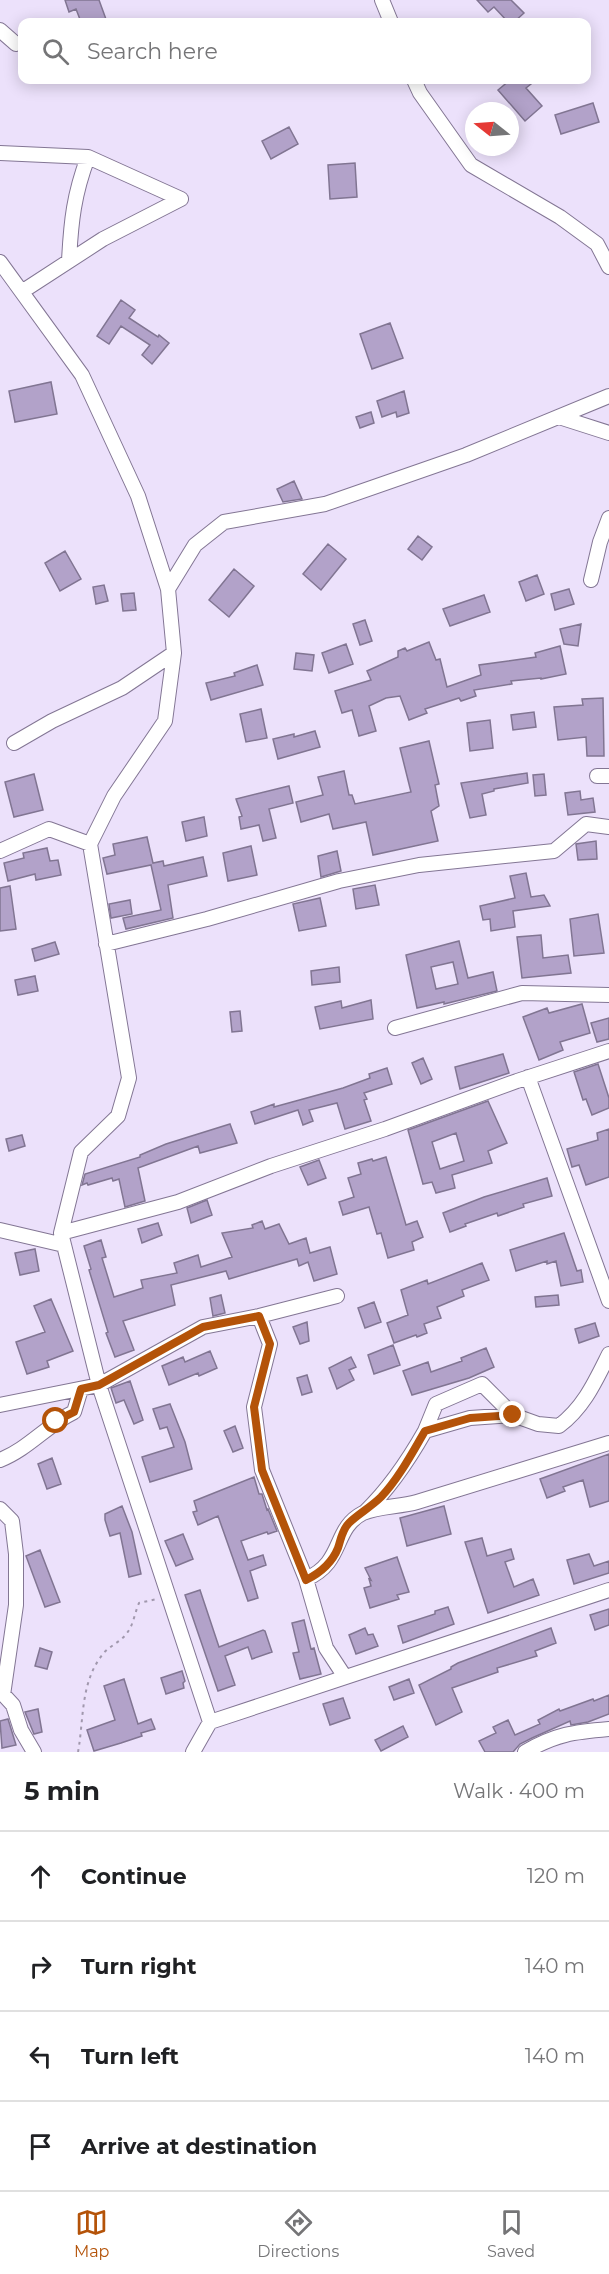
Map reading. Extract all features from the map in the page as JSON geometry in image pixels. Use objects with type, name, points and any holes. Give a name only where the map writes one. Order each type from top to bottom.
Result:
[{"type":"street","points":[[382,0],[389,18]]},
{"type":"street","points":[[0,30],[16,44]]},
{"type":"street","points":[[416,84],[471,165],[560,217],[603,246],[609,267]]},
{"type":"street","points":[[0,153],[88,157],[181,199],[103,239],[69,261],[20,287],[0,279]]},
{"type":"street","points":[[69,261],[71,224],[78,184],[88,157]]},
{"type":"street","points":[[0,262],[82,375],[138,496],[168,589],[174,653],[165,721],[114,796],[90,844],[129,1078],[118,1116],[81,1152],[63,1239],[99,1385],[210,1722]]},
{"type":"street","points":[[168,589],[195,545],[224,522],[325,504],[466,455],[609,396]]},
{"type":"street","points":[[559,417],[609,433]]},
{"type":"street","points":[[591,580],[600,542],[609,518]]},
{"type":"street","points":[[14,743],[52,721],[122,688],[174,653]]},
{"type":"street","points":[[106,944],[207,919],[339,881],[419,866],[554,851],[586,824],[609,827]]},
{"type":"street","points":[[0,851],[49,829],[90,844]]},
{"type":"street","points":[[395,1028],[522,993],[609,995]]},
{"type":"street","points":[[0,1230],[63,1239],[178,1202],[271,1166],[609,1051]]},
{"type":"street","points":[[528,1077],[609,1300]]},
{"type":"street","points":[[0,1404],[99,1385],[203,1327],[259,1316],[337,1296]]},
{"type":"street","points":[[259,1316],[270,1344],[254,1407],[262,1470],[306,1580],[326,1648],[345,1677]]},
{"type":"street","points":[[425,1431],[470,1418],[513,1415],[538,1424],[559,1426],[572,1416],[587,1398],[609,1354]]},
{"type":"street","points":[[306,1580],[319,1573],[334,1556],[341,1535],[349,1523],[364,1513],[383,1495],[425,1431],[436,1404],[482,1384],[513,1415]]},
{"type":"street","points":[[0,1460],[32,1442],[56,1421],[74,1412],[81,1389]]},
{"type":"street","points":[[364,1513],[411,1503],[609,1443]]},
{"type":"street","points":[[0,1509],[12,1521],[16,1554],[16,1605],[2,1693],[12,1705],[21,1730],[34,1752]]},
{"type":"street","points":[[193,1752],[210,1722],[609,1590]]},
{"type":"street","points":[[525,1752],[549,1739],[572,1732],[609,1729]]},
{"type":"path","points":[[78,1752],[82,1731],[82,1708],[90,1678],[103,1654],[129,1632],[139,1603],[169,1597]]},
{"type":"building","points":[[65,0],[99,0],[106,18],[79,18],[76,9],[69,12]]},
{"type":"building","points":[[477,0],[511,0],[524,13],[518,18],[504,18],[494,7],[488,12]]},
{"type":"building","points":[[505,84],[531,84],[526,88],[542,106],[525,121],[519,114],[519,102],[508,102],[498,90]]},
{"type":"building","points":[[593,103],[599,122],[561,134],[555,115]]},
{"type":"building","points":[[289,127],[298,144],[271,159],[262,141]]},
{"type":"building","points":[[355,163],[357,197],[330,199],[328,165]]},
{"type":"building","points":[[121,300],[135,310],[129,318],[169,343],[152,364],[142,355],[150,345],[121,326],[109,344],[97,336]]},
{"type":"building","points":[[390,323],[403,358],[372,369],[360,334]]},
{"type":"building","points":[[51,382],[57,414],[15,422],[9,391]]},
{"type":"building","points":[[404,391],[409,413],[397,417],[396,412],[382,417],[377,401]]},
{"type":"building","points":[[371,412],[374,423],[360,428],[356,417]]},
{"type":"building","points":[[294,481],[302,499],[283,502],[277,489]]},
{"type":"building","points":[[418,536],[432,547],[422,560],[408,549]]},
{"type":"building","points":[[328,544],[346,559],[321,590],[303,574]]},
{"type":"building","points":[[65,551],[81,579],[60,591],[45,563]]},
{"type":"building","points":[[234,569],[254,586],[229,617],[209,600]]},
{"type":"building","points":[[537,575],[544,594],[526,601],[519,582]]},
{"type":"building","points":[[104,585],[108,601],[96,604],[93,587]]},
{"type":"building","points":[[569,589],[574,604],[555,610],[551,594]]},
{"type":"building","points":[[134,593],[136,610],[123,611],[121,594]]},
{"type":"building","points":[[484,595],[490,612],[450,626],[443,609]]},
{"type":"building","points":[[365,620],[372,641],[360,645],[353,624]]},
{"type":"building","points":[[581,624],[578,646],[564,644],[560,629]]},
{"type":"building","points":[[429,642],[436,660],[440,659],[447,687],[481,675],[479,665],[536,657],[535,653],[560,646],[566,674],[541,679],[511,681],[512,684],[474,690],[476,696],[461,701],[459,698],[425,709],[427,713],[409,720],[400,696],[386,698],[369,706],[376,731],[359,736],[352,710],[342,713],[335,691],[371,680],[367,671],[398,657],[398,651],[405,648],[407,651]]},
{"type":"building","points":[[346,644],[353,664],[329,673],[322,653]]},
{"type":"building","points":[[296,653],[314,655],[312,671],[294,669]]},
{"type":"building","points":[[257,665],[263,685],[211,700],[206,683],[235,676],[234,673]]},
{"type":"building","points":[[603,698],[604,756],[587,756],[586,737],[558,740],[554,707],[583,705],[582,699]]},
{"type":"building","points":[[261,709],[267,738],[246,742],[240,714]]},
{"type":"building","points":[[534,712],[536,727],[513,730],[511,715]]},
{"type":"building","points":[[490,720],[493,748],[470,751],[467,723]]},
{"type":"building","points":[[315,731],[320,747],[278,759],[273,739],[294,734],[294,737]]},
{"type":"building","points":[[429,741],[439,784],[435,785],[439,806],[431,811],[438,841],[373,855],[366,822],[333,829],[329,814],[301,822],[296,802],[323,795],[318,777],[344,771],[349,795],[352,795],[355,804],[411,792],[400,748]]},
{"type":"building","points":[[527,773],[528,783],[494,789],[494,791],[482,794],[486,815],[470,818],[461,783]]},
{"type":"building","points":[[34,774],[43,810],[14,817],[5,782]]},
{"type":"building","points":[[544,774],[546,795],[535,796],[533,775]]},
{"type":"building","points":[[289,786],[293,803],[269,809],[276,838],[263,841],[259,825],[241,829],[239,817],[242,816],[236,799]]},
{"type":"building","points":[[580,791],[581,800],[593,798],[595,812],[568,815],[565,793]]},
{"type":"building","points":[[204,817],[207,836],[186,841],[182,822]]},
{"type":"building","points":[[147,837],[153,863],[163,861],[164,866],[203,857],[207,876],[168,885],[173,918],[126,929],[123,918],[161,910],[151,865],[107,874],[103,858],[115,855],[113,844]]},
{"type":"building","points":[[596,841],[597,859],[578,860],[576,844]]},
{"type":"building","points":[[251,846],[257,875],[228,881],[223,853]]},
{"type":"building","points":[[47,848],[50,861],[58,860],[61,875],[36,880],[35,874],[8,881],[4,863],[24,858],[23,853]]},
{"type":"building","points":[[337,851],[341,871],[321,877],[318,856]]},
{"type":"building","points":[[526,873],[531,897],[544,895],[550,906],[513,911],[515,927],[491,931],[490,919],[483,920],[480,906],[515,898],[510,876]]},
{"type":"building","points":[[375,885],[379,905],[356,909],[353,889]]},
{"type":"building","points":[[10,886],[16,929],[0,931],[0,888]]},
{"type":"building","points":[[320,898],[326,926],[299,931],[293,904]]},
{"type":"building","points":[[130,900],[132,914],[111,918],[109,904]]},
{"type":"building","points":[[598,914],[604,953],[574,956],[570,919]]},
{"type":"building","points":[[541,935],[543,958],[568,955],[571,973],[522,978],[517,937]]},
{"type":"building","points":[[459,941],[468,978],[493,972],[497,991],[417,1008],[406,955]],"holes":[[[453,962],[458,984],[436,989],[431,967]]]},
{"type":"building","points":[[55,942],[59,954],[35,961],[32,949]]},
{"type":"building","points":[[339,967],[340,982],[312,985],[311,971]]},
{"type":"building","points":[[35,976],[38,991],[18,995],[15,980]]},
{"type":"building","points":[[371,1000],[373,1019],[320,1029],[315,1007],[341,1001],[342,1008]]},
{"type":"building","points":[[582,1004],[590,1033],[560,1042],[563,1050],[539,1060],[523,1017],[547,1008],[549,1013]]},
{"type":"building","points":[[240,1011],[242,1031],[232,1032],[230,1012]]},
{"type":"building","points":[[609,1018],[609,1039],[597,1042],[591,1023]]},
{"type":"building","points":[[503,1054],[509,1073],[460,1089],[455,1067]]},
{"type":"building","points":[[423,1058],[432,1079],[421,1084],[412,1063]]},
{"type":"building","points":[[598,1064],[609,1098],[609,1108],[592,1115],[586,1099],[583,1100],[574,1072]]},
{"type":"building","points":[[387,1068],[392,1084],[364,1093],[371,1121],[345,1129],[337,1103],[309,1110],[313,1121],[303,1125],[298,1110],[255,1124],[251,1112],[274,1104],[274,1107],[343,1088],[370,1078],[369,1074]]},
{"type":"building","points":[[488,1101],[507,1143],[488,1151],[492,1163],[452,1175],[455,1188],[436,1193],[432,1182],[423,1184],[408,1130]],"holes":[[[456,1133],[464,1161],[440,1169],[432,1142]]]},
{"type":"building","points":[[230,1124],[237,1143],[200,1153],[198,1146],[138,1168],[145,1201],[125,1207],[119,1179],[113,1181],[112,1178],[82,1185],[85,1174],[140,1157],[166,1144]]},
{"type":"building","points":[[609,1129],[609,1177],[586,1185],[579,1165],[572,1167],[567,1149],[598,1140],[597,1133]]},
{"type":"building","points":[[22,1135],[25,1146],[9,1151],[6,1139]]},
{"type":"building","points":[[386,1157],[406,1225],[417,1221],[423,1237],[412,1242],[414,1250],[388,1258],[381,1233],[377,1234],[369,1207],[343,1215],[339,1202],[354,1197],[348,1178],[361,1174],[358,1163]]},
{"type":"building","points":[[319,1160],[326,1178],[308,1185],[300,1167]]},
{"type":"building","points":[[547,1178],[552,1196],[523,1204],[524,1207],[498,1216],[497,1213],[465,1224],[466,1226],[450,1232],[443,1213],[484,1197]]},
{"type":"building","points":[[207,1200],[212,1215],[191,1223],[187,1208]]},
{"type":"building","points":[[262,1221],[265,1229],[279,1224],[289,1244],[306,1238],[310,1253],[330,1247],[337,1274],[314,1281],[308,1262],[299,1266],[297,1259],[229,1279],[226,1271],[171,1285],[175,1305],[123,1321],[134,1350],[115,1357],[106,1333],[108,1332],[84,1246],[101,1240],[106,1257],[102,1258],[114,1297],[143,1288],[141,1280],[177,1273],[174,1263],[198,1255],[201,1267],[232,1257],[222,1233],[253,1228],[252,1225]]},
{"type":"building","points":[[158,1223],[162,1235],[142,1243],[138,1229]]},
{"type":"building","points":[[564,1233],[577,1271],[581,1270],[583,1282],[561,1286],[556,1261],[547,1264],[547,1261],[516,1271],[510,1250]]},
{"type":"building","points":[[35,1249],[39,1271],[20,1275],[15,1253]]},
{"type":"building","points":[[482,1263],[489,1280],[462,1290],[464,1296],[437,1307],[441,1318],[424,1324],[427,1333],[394,1343],[387,1323],[408,1315],[401,1290],[427,1280],[428,1284]]},
{"type":"building","points":[[221,1295],[225,1313],[213,1316],[210,1298]]},
{"type":"building","points":[[558,1295],[559,1305],[536,1307],[535,1297]]},
{"type":"building","points":[[51,1299],[73,1351],[47,1361],[49,1367],[27,1374],[16,1342],[45,1332],[34,1306]]},
{"type":"building","points":[[374,1302],[381,1322],[365,1328],[358,1308]]},
{"type":"building","points":[[307,1322],[309,1341],[300,1344],[293,1327]]},
{"type":"building","points":[[595,1323],[599,1336],[579,1343],[575,1329]]},
{"type":"building","points":[[393,1345],[400,1365],[374,1374],[368,1355]]},
{"type":"building","points":[[486,1348],[494,1367],[469,1378],[412,1395],[403,1371],[428,1362],[431,1372],[462,1361],[461,1358]]},
{"type":"building","points":[[210,1351],[217,1368],[169,1385],[162,1366],[183,1357],[185,1362]]},
{"type":"building","points":[[351,1357],[356,1367],[349,1370],[354,1380],[337,1389],[329,1368]]},
{"type":"building","points":[[307,1375],[312,1392],[302,1395],[297,1378]]},
{"type":"building","points":[[130,1381],[143,1420],[134,1424],[124,1400],[116,1403],[111,1388]]},
{"type":"building","points":[[170,1404],[185,1442],[192,1469],[150,1482],[142,1457],[174,1447],[167,1427],[160,1429],[153,1409]]},
{"type":"building","points":[[235,1426],[243,1448],[233,1452],[224,1431]]},
{"type":"building","points":[[609,1454],[609,1501],[590,1507],[583,1480],[563,1487],[565,1491],[547,1498],[540,1479]]},
{"type":"building","points":[[52,1458],[61,1484],[47,1489],[38,1464]]},
{"type":"building","points":[[254,1477],[259,1494],[262,1494],[277,1531],[241,1541],[248,1560],[263,1555],[266,1565],[250,1571],[258,1598],[248,1601],[218,1516],[198,1525],[193,1512],[197,1511],[194,1501]]},
{"type":"building","points":[[122,1506],[132,1532],[141,1574],[129,1577],[120,1533],[110,1536],[105,1520],[105,1514]]},
{"type":"building","points":[[444,1506],[451,1534],[407,1546],[400,1518]]},
{"type":"building","points":[[183,1534],[193,1559],[176,1566],[165,1541]]},
{"type":"building","points":[[482,1538],[487,1556],[511,1549],[514,1559],[505,1562],[514,1587],[533,1579],[539,1595],[488,1613],[465,1542]]},
{"type":"building","points":[[40,1550],[60,1602],[45,1607],[26,1556]]},
{"type":"building","points":[[589,1554],[594,1566],[609,1561],[609,1573],[574,1584],[567,1560]]},
{"type":"building","points":[[397,1557],[409,1592],[397,1595],[399,1599],[370,1608],[364,1588],[371,1586],[369,1579],[371,1580],[365,1568]]},
{"type":"building","points":[[200,1590],[219,1647],[263,1630],[272,1652],[252,1659],[248,1647],[225,1656],[235,1685],[218,1691],[185,1595]]},
{"type":"building","points":[[448,1607],[454,1624],[403,1643],[398,1626],[435,1614],[435,1611]]},
{"type":"building","points":[[609,1609],[609,1625],[595,1630],[590,1615]]},
{"type":"building","points":[[304,1620],[311,1649],[314,1648],[321,1674],[300,1679],[293,1653],[299,1652],[292,1623]]},
{"type":"building","points":[[365,1628],[368,1635],[373,1634],[378,1646],[356,1654],[349,1635]]},
{"type":"building","points":[[551,1628],[556,1643],[535,1651],[537,1656],[497,1668],[498,1672],[452,1688],[462,1712],[436,1725],[419,1685],[458,1663]]},
{"type":"building","points":[[40,1648],[52,1652],[47,1669],[35,1666]]},
{"type":"building","points":[[182,1671],[185,1681],[184,1688],[166,1694],[161,1678]]},
{"type":"building","points":[[124,1679],[138,1724],[151,1719],[155,1729],[141,1733],[142,1736],[94,1751],[87,1730],[115,1720],[104,1686]]},
{"type":"building","points":[[409,1679],[414,1693],[394,1700],[389,1687]]},
{"type":"building","points":[[609,1695],[609,1714],[588,1722],[571,1725],[570,1721],[520,1744],[513,1752],[485,1752],[479,1741],[496,1733],[493,1727],[508,1720],[515,1735],[540,1724],[538,1720],[559,1709],[560,1711]]},
{"type":"building","points":[[343,1698],[350,1718],[330,1725],[323,1704]]},
{"type":"building","points":[[38,1709],[42,1732],[34,1734],[25,1712]]},
{"type":"building","points":[[8,1719],[16,1745],[2,1748],[0,1721]]},
{"type":"building","points":[[403,1726],[408,1737],[381,1751],[375,1740]]},
{"type":"route","points":[[56,1421],[74,1412],[81,1389],[99,1385],[203,1327],[259,1316],[270,1344],[254,1407],[262,1470],[306,1580],[319,1573],[334,1556],[341,1535],[349,1523],[364,1513],[383,1495],[425,1431],[470,1418],[513,1415]]}]
